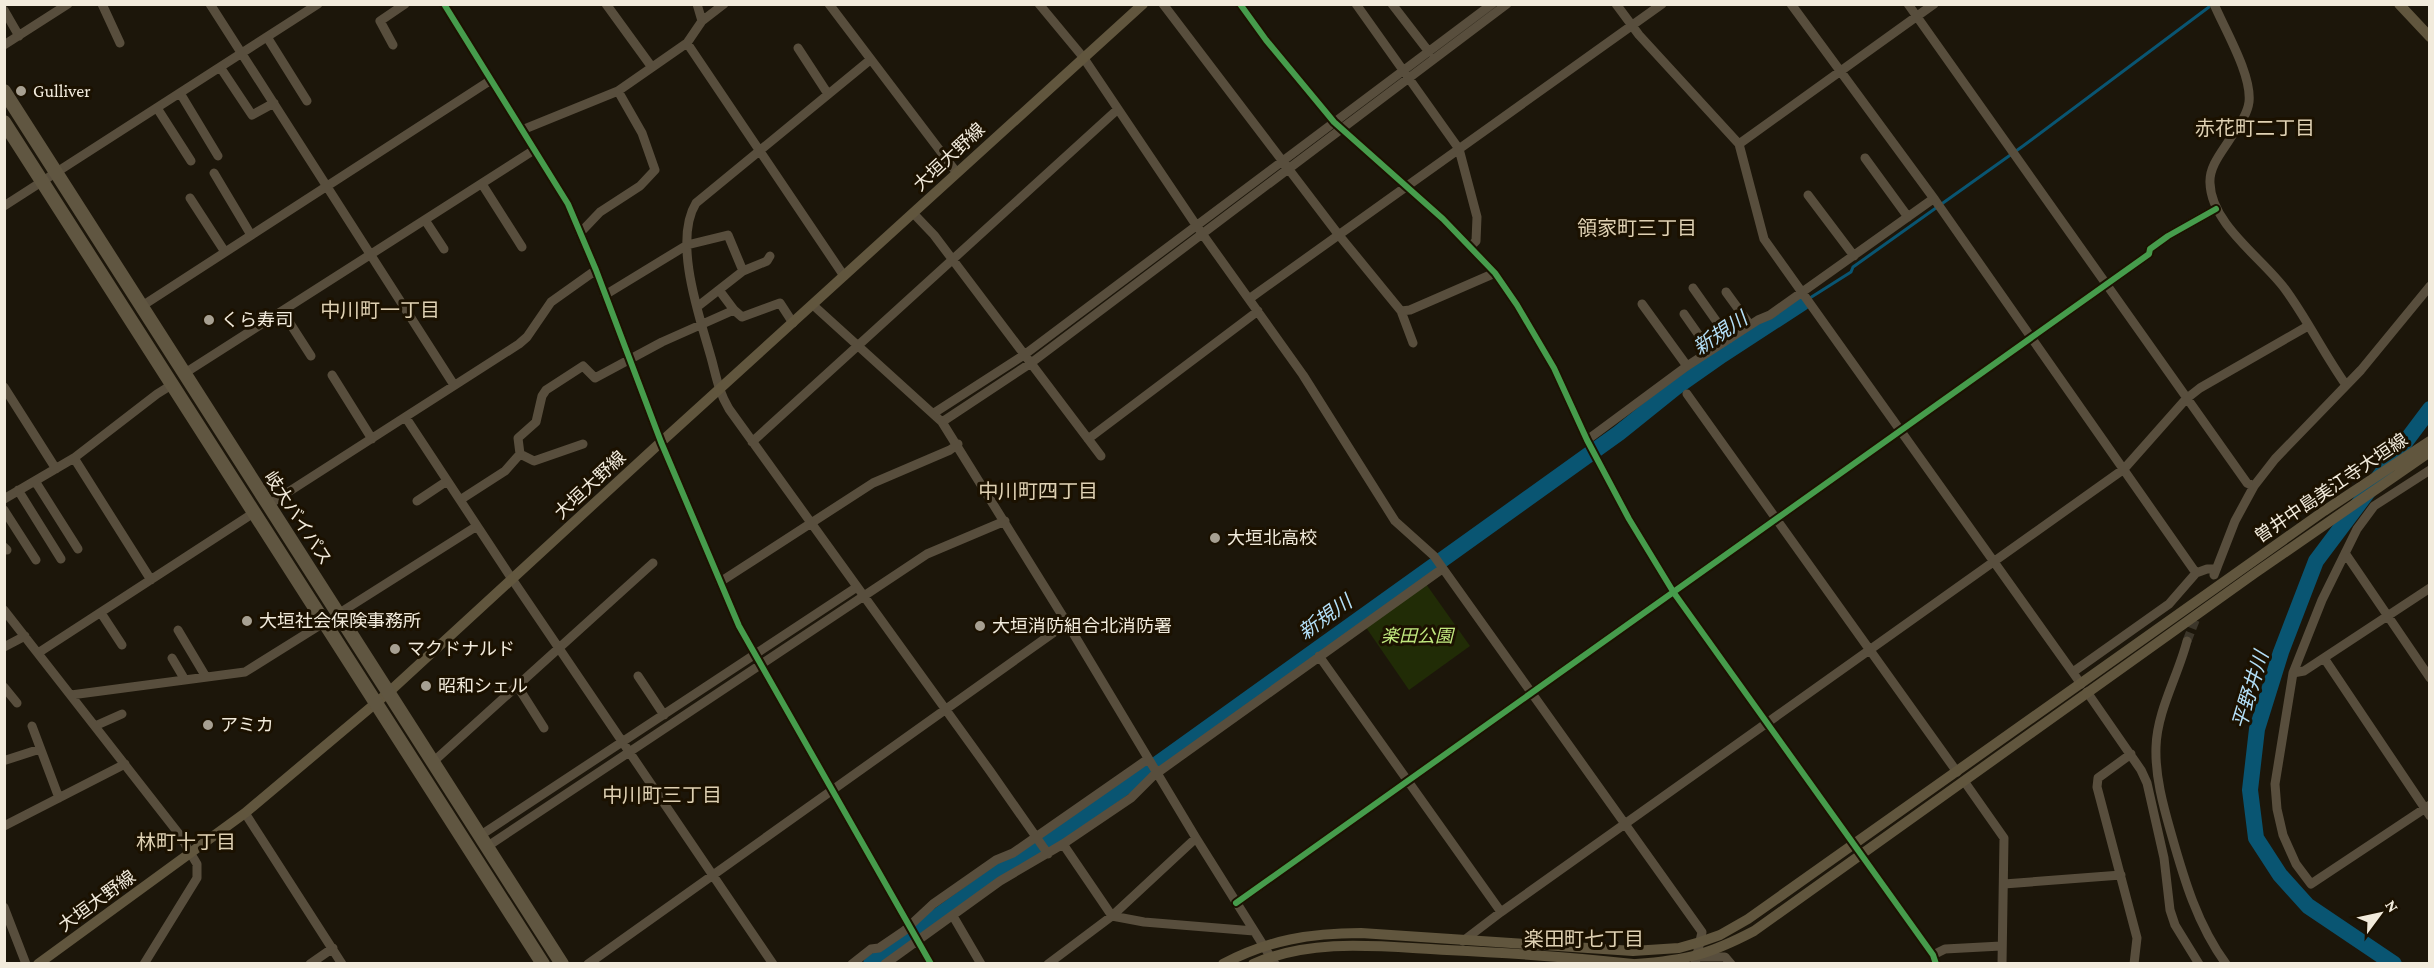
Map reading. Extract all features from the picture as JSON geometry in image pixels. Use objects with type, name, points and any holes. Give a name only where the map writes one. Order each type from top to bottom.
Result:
[{"type":"highway","name":"岐大バイパス","points":[[4,91],[562,963]]},
{"type":"highway","name":"岐大バイパス","points":[[4,122],[543,963]]},
{"type":"main road","name":"大垣大野線","points":[[39,963],[245,813],[389,692],[661,441],[1143,4]]},
{"type":"main road","points":[[2399,4],[2430,37]]},
{"type":"main road","name":"曽井中島美江寺大垣線","points":[[2253,568],[2430,441]]},
{"type":"main road","name":"曽井中島美江寺大垣線","points":[[2253,568],[2430,452]]},
{"type":"main road","points":[[1253,963],[1327,946],[1359,945],[1524,959],[1634,963],[1696,960],[1754,931],[1861,854],[1960,776],[2253,568]]},
{"type":"main road","points":[[1224,963],[1264,945],[1322,933],[1361,933],[1633,951],[1679,948],[1720,934],[1748,919],[1853,843],[1960,776]]},
{"type":"street","points":[[4,45],[68,4]]},
{"type":"street","points":[[102,4],[120,43]]},
{"type":"street","points":[[210,4],[454,386]]},
{"type":"street","points":[[4,206],[318,4]]},
{"type":"street","points":[[393,45],[380,21],[405,4]]},
{"type":"street","points":[[444,4],[568,204],[596,270],[661,441],[739,626],[931,963]]},
{"type":"street","points":[[606,4],[651,66]]},
{"type":"street","points":[[697,4],[702,21]]},
{"type":"street","points":[[522,130],[618,91],[687,43],[702,21],[724,4]]},
{"type":"street","points":[[829,4],[957,173]]},
{"type":"street","points":[[1039,4],[1083,57],[1196,225],[1303,375],[1395,521],[1434,556],[1702,932],[1696,960],[1725,957],[1731,963]]},
{"type":"street","points":[[1163,4],[1338,234],[1401,311],[1413,343]]},
{"type":"street","points":[[1240,4],[1266,40],[1335,122],[1471,246],[1495,273],[1517,305],[1554,368],[1587,442],[1629,519],[1674,592],[1934,959],[1945,949],[2001,946]]},
{"type":"street","points":[[1356,4],[1459,149],[1477,217],[1476,241],[1471,246]]},
{"type":"street","points":[[1392,4],[1429,52]]},
{"type":"street","points":[[934,414],[1024,355],[1492,4]]},
{"type":"street","points":[[942,422],[1031,363],[1343,130],[1507,4]]},
{"type":"street","points":[[1616,4],[1632,26],[1739,144],[1764,239],[2141,770],[2147,783],[2164,858],[2170,910],[2175,925],[2199,963]]},
{"type":"street","points":[[1249,298],[1662,4]]},
{"type":"street","points":[[1791,4],[1942,211],[2196,573]]},
{"type":"street","points":[[1908,4],[2186,399],[2247,483],[2254,486]]},
{"type":"street","points":[[1739,144],[1841,73],[1934,4]]},
{"type":"street","points":[[2214,4],[2248,86],[2249,104],[2243,119],[2213,166],[2209,181],[2212,198],[2234,233],[2284,288],[2346,385]]},
{"type":"street","points":[[4,10],[19,36]]},
{"type":"street","points":[[267,37],[307,101]]},
{"type":"street","points":[[687,43],[844,276]]},
{"type":"street","points":[[798,48],[828,94]]},
{"type":"street","points":[[870,60],[696,203],[690,212],[687,245],[690,279],[700,324],[718,391],[752,442],[1048,854]]},
{"type":"street","points":[[220,67],[252,115],[274,103]]},
{"type":"street","points":[[142,306],[491,80]]},
{"type":"street","points":[[580,233],[600,212],[640,186],[656,170],[642,133],[618,91]]},
{"type":"street","points":[[180,93],[218,156]]},
{"type":"street","points":[[158,108],[191,160]]},
{"type":"street","points":[[752,442],[1118,109]]},
{"type":"street","points":[[185,373],[534,150]]},
{"type":"street","points":[[1866,158],[1908,217]]},
{"type":"street","points":[[214,173],[251,235]]},
{"type":"street","points":[[482,184],[522,247]]},
{"type":"street","points":[[1808,195],[1854,256]]},
{"type":"street","points":[[190,198],[225,252]]},
{"type":"street","points":[[1587,442],[1687,366],[1803,294],[1934,200]]},
{"type":"street","points":[[1236,903],[2032,338],[2149,254],[2150,249],[2168,236],[2217,209]]},
{"type":"street","points":[[913,213],[934,235],[1101,456]]},
{"type":"street","points":[[425,220],[444,249]]},
{"type":"street","points":[[605,295],[687,245],[728,235],[743,271]]},
{"type":"street","points":[[697,307],[743,271],[767,261],[770,256]]},
{"type":"street","points":[[268,505],[519,344],[527,337],[551,302],[596,270]]},
{"type":"street","points":[[1401,311],[1410,310],[1495,273]]},
{"type":"street","points":[[2073,672],[2169,604],[2196,573],[2207,569],[2215,572],[2235,521],[2254,486],[2275,459],[2361,370],[2430,286]]},
{"type":"street","points":[[1693,288],[1729,339]]},
{"type":"street","points":[[719,290],[742,317],[780,303],[793,323]]},
{"type":"street","points":[[1726,292],[1750,325]]},
{"type":"street","points":[[1642,304],[1687,366]]},
{"type":"street","points":[[813,305],[934,414],[958,444],[1196,838],[1273,960]]},
{"type":"street","points":[[282,310],[311,356]]},
{"type":"street","points":[[460,500],[505,471],[520,454],[518,438],[532,428],[536,422],[542,396],[546,390],[582,366],[595,378],[700,324],[734,310]]},
{"type":"street","points":[[1088,439],[1258,311]]},
{"type":"street","points":[[1684,314],[1710,351]]},
{"type":"street","points":[[1463,941],[2124,469],[2186,399],[2241,363],[2308,326]]},
{"type":"street","points":[[332,375],[372,439]]},
{"type":"street","points":[[4,499],[74,458],[173,384]]},
{"type":"street","points":[[4,387],[56,468]]},
{"type":"street","points":[[1687,394],[2004,838],[2002,963]]},
{"type":"street","points":[[406,418],[512,579],[773,963]]},
{"type":"street","points":[[520,454],[534,461],[583,444]]},
{"type":"street","points":[[720,582],[873,483],[950,450],[958,444]]},
{"type":"street","points":[[74,458],[151,580]]},
{"type":"street","points":[[2324,658],[2428,810],[2311,884],[2296,864],[2283,835],[2277,809],[2275,784],[2293,673],[2322,600],[2357,529],[2374,506],[2430,470]]},
{"type":"street","points":[[35,481],[78,549]]},
{"type":"street","points":[[417,501],[447,481]]},
{"type":"street","points":[[18,490],[61,559]]},
{"type":"street","points":[[4,510],[36,560]]},
{"type":"street","points":[[38,653],[255,512]]},
{"type":"street","points":[[485,841],[630,752],[927,554],[1005,521]]},
{"type":"street","points":[[338,614],[477,526]]},
{"type":"street","points":[[2345,553],[2430,678]]},
{"type":"street","points":[[434,761],[653,563]]},
{"type":"street","points":[[885,963],[1000,881],[1048,854],[1131,798],[1157,773],[1442,569]]},
{"type":"street","points":[[485,841],[622,742],[857,587]]},
{"type":"street","points":[[2293,673],[2304,671],[2430,588]]},
{"type":"street","points":[[4,610],[179,834],[197,864],[197,878],[144,963]]},
{"type":"street","points":[[101,613],[122,645]]},
{"type":"street","points":[[71,695],[244,672],[253,669],[325,622]]},
{"type":"street","points":[[588,963],[1067,623]]},
{"type":"street","points":[[178,630],[206,677]]},
{"type":"street","points":[[4,647],[25,636]]},
{"type":"street","points":[[2187,641],[2163,714],[2156,746],[2158,782],[2185,882],[2199,918],[2226,963]]},
{"type":"street","points":[[1319,656],[1502,912]]},
{"type":"street","points":[[172,658],[185,680]]},
{"type":"street","points":[[638,676],[663,715]]},
{"type":"street","points":[[4,687],[17,704]]},
{"type":"street","points":[[518,687],[544,728]]},
{"type":"street","points":[[94,726],[122,714]]},
{"type":"street","points":[[32,726],[59,798]]},
{"type":"street","points":[[6,760],[40,749]]},
{"type":"street","points":[[2131,754],[2098,778],[2097,787],[2137,938],[2134,963]]},
{"type":"street","points":[[852,963],[871,949],[879,948],[910,927],[933,904],[996,860],[1013,853],[1149,760]]},
{"type":"street","points":[[4,826],[124,764]]},
{"type":"street","points":[[245,813],[342,963]]},
{"type":"street","points":[[1048,963],[1112,916],[1196,838]]},
{"type":"street","points":[[1063,844],[1112,916],[1144,922],[1254,931]]},
{"type":"street","points":[[2004,884],[2121,875]]},
{"type":"street","points":[[4,907],[26,963]]},
{"type":"street","points":[[953,916],[981,963]]},
{"type":"street","points":[[310,963],[333,948]]},
{"type":"green space","name":"楽田公園","points":[[1426,584],[1470,646],[1409,690],[1365,626]]},
{"type":"waterway","points":[[1802,303],[1851,272],[1853,267],[2023,146],[2209,7]]},
{"type":"waterway","name":"新規川","points":[[871,964],[999,872],[1040,848],[1619,433],[1675,388],[1802,303]]},
{"type":"waterway","name":"平野井川","points":[[2394,964],[2308,906],[2280,875],[2256,838],[2250,790],[2257,729],[2281,652],[2316,561],[2430,409]]},
{"type":"tunnel","points":[[2187,641],[2198,613]]},
{"type":"cycle path","points":[[444,4],[568,204],[596,270],[661,442],[739,626],[931,964]]},
{"type":"cycle path","points":[[1240,4],[1266,40],[1334,122],[1443,219],[1495,273],[1517,305],[1554,368],[1587,440],[1629,519],[1674,593],[1933,955],[1936,964]]},
{"type":"cycle path","points":[[1236,903],[2149,254],[2150,249],[2168,236],[2216,209]]},
{"type":"place","name":"Gulliver","points":[[21,91]]},
{"type":"place","name":"くら寿司","points":[[209,320]]},
{"type":"place","name":"大垣北高校","points":[[1215,538]]},
{"type":"place","name":"大垣社会保険事務所","points":[[247,621]]},
{"type":"place","name":"大垣消防組合北消防署","points":[[980,626]]},
{"type":"place","name":"マクドナルド","points":[[395,649]]},
{"type":"place","name":"昭和シェル","points":[[426,686]]},
{"type":"place","name":"アミカ","points":[[208,725]]},
{"type":"district","name":"赤花町二丁目","points":[[2255,128]]},
{"type":"district","name":"領家町三丁目","points":[[1637,228]]},
{"type":"district","name":"中川町一丁目","points":[[380,310]]},
{"type":"district","name":"中川町四丁目","points":[[1038,491]]},
{"type":"district","name":"中川町三丁目","points":[[662,795]]},
{"type":"district","name":"林町十丁目","points":[[186,842]]},
{"type":"district","name":"楽田町七丁目","points":[[1584,939]]}]
